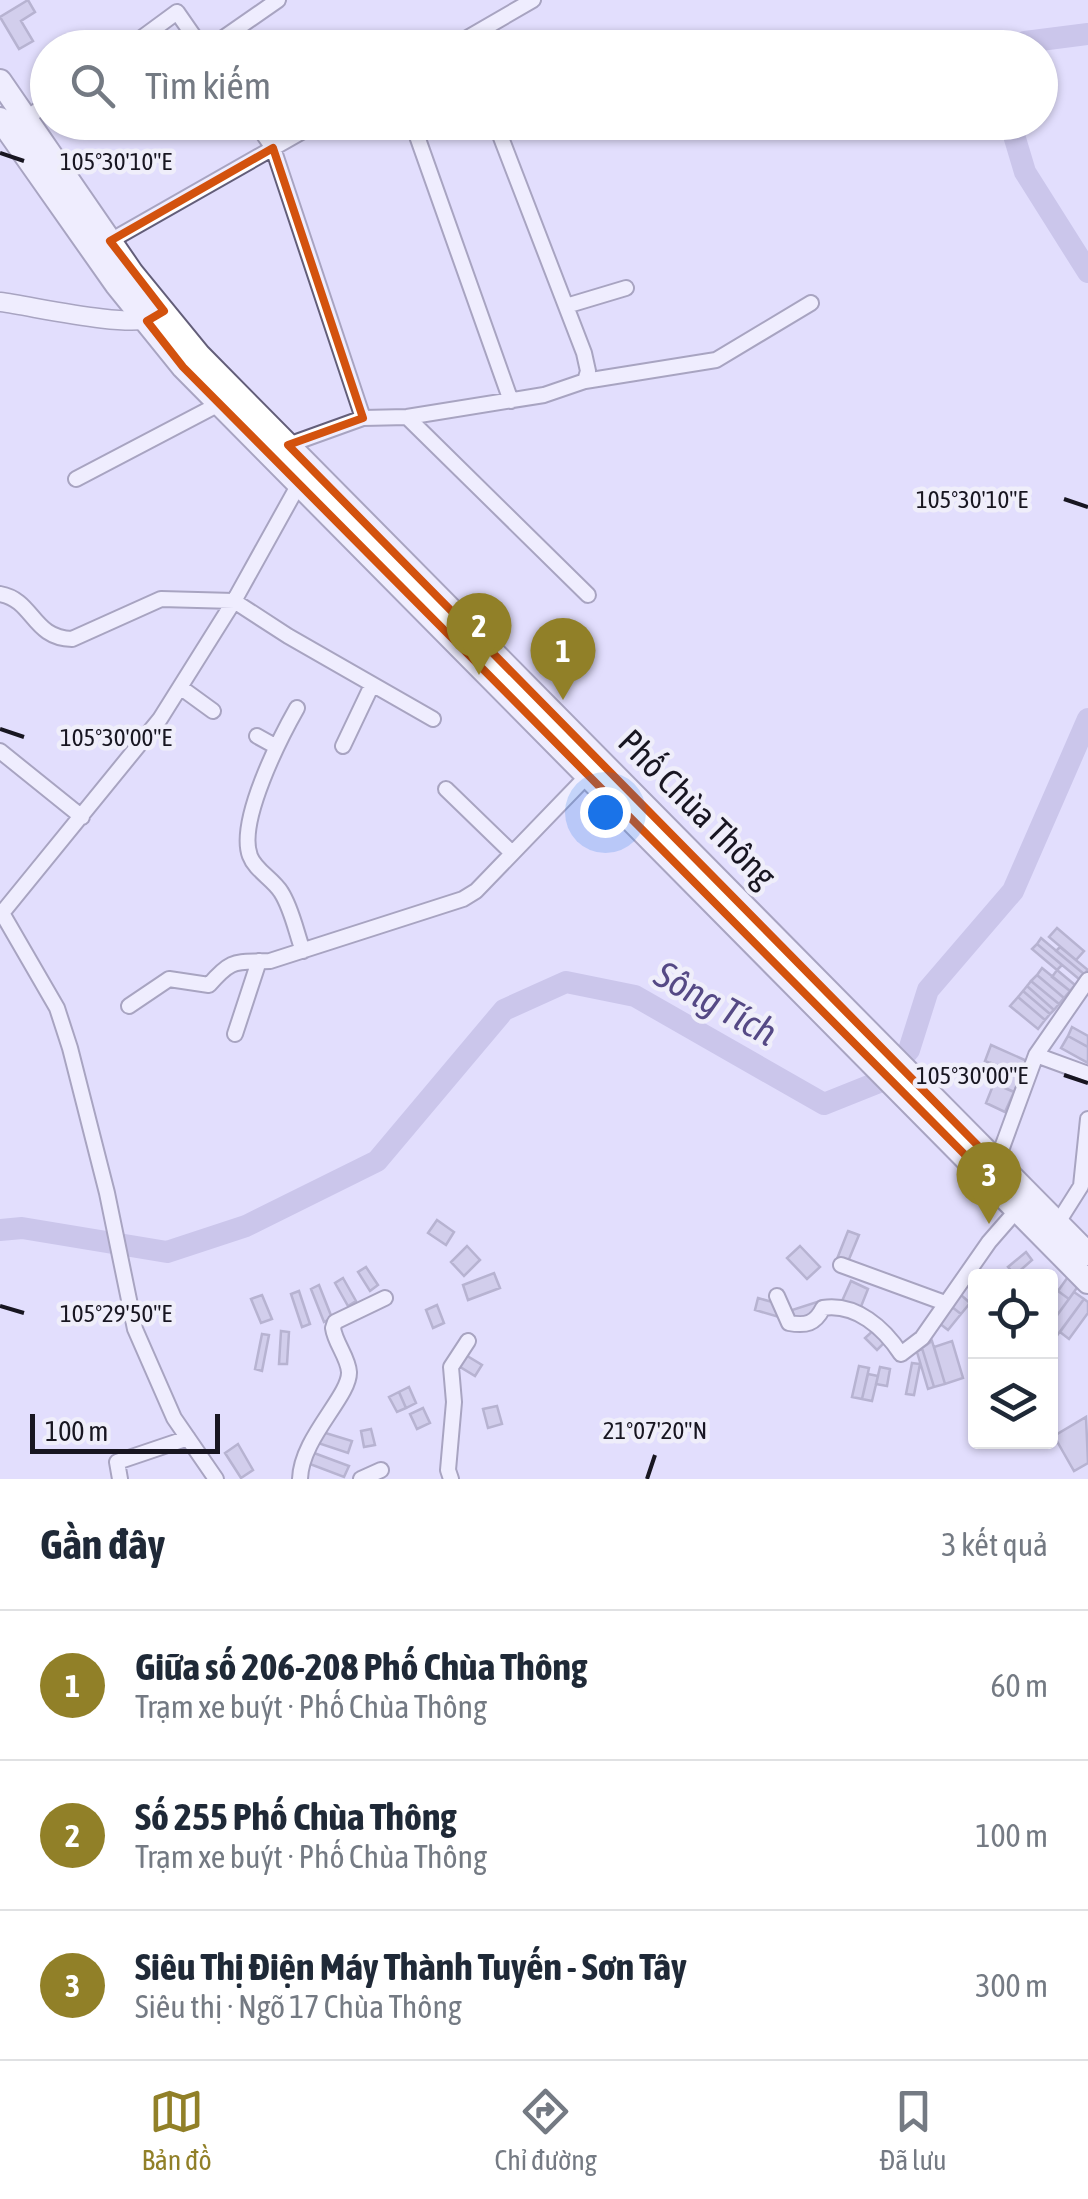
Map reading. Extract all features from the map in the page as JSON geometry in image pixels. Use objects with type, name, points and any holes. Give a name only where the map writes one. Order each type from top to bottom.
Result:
[{"type":"highway","name":"Phố Chùa Thông","points":[[0,81],[30,128]]},
{"type":"highway","name":"Phố Chùa Thông","points":[[0,119],[116,284],[199,355],[288,445],[991,1170],[1088,1254]]},
{"type":"highway","name":"Phố Chùa Thông","points":[[38,140],[110,241],[183,367],[588,774],[790,964]]},
{"type":"highway","name":"Phố Chùa Thông","points":[[991,1170],[1016,1211],[1088,1282]]},
{"type":"street","points":[[233,30],[278,0]]},
{"type":"street","points":[[485,30],[534,0]]},
{"type":"street","points":[[152,30],[177,12],[192,30]]},
{"type":"street","points":[[24,120],[30,116]]},
{"type":"street","points":[[267,140],[363,418]]},
{"type":"street","points":[[110,241],[287,140]]},
{"type":"street","points":[[418,140],[512,401]]},
{"type":"street","points":[[502,140],[584,353],[588,371],[585,381]]},
{"type":"street","points":[[566,306],[626,288]]},
{"type":"street","points":[[0,302],[156,316]]},
{"type":"street","points":[[288,445],[363,418],[408,417],[544,396],[585,381],[716,360],[811,303]]},
{"type":"street","points":[[76,480],[220,404]]},
{"type":"street","points":[[408,417],[588,595]]},
{"type":"street","points":[[216,1479],[152,1372],[135,1329],[107,1193],[57,1008],[2,911],[160,718],[234,602],[299,484]]},
{"type":"street","points":[[0,594],[12,596],[40,627],[58,638],[72,639],[161,599],[234,602],[433,719]]},
{"type":"street","points":[[343,746],[372,685]]},
{"type":"street","points":[[180,687],[213,711]]},
{"type":"street","points":[[297,708],[276,746],[252,820],[249,852],[254,863],[283,894],[303,951]]},
{"type":"street","points":[[257,736],[276,746]]},
{"type":"street","points":[[0,751],[82,817]]},
{"type":"street","points":[[130,1006],[169,979],[209,985],[232,962],[303,951],[463,899],[476,891],[588,774]]},
{"type":"street","points":[[446,789],[512,853]]},
{"type":"street","points":[[235,1034],[258,961]]},
{"type":"street","points":[[991,1170],[1036,1055],[1088,980]]},
{"type":"street","points":[[1036,1055],[1088,1074]]},
{"type":"street","points":[[1057,1224],[1081,1186],[1088,1119]]},
{"type":"street","points":[[776,1296],[789,1323],[803,1326],[816,1320],[823,1308],[838,1308],[872,1320],[900,1354],[922,1338],[989,1242],[1016,1211]]},
{"type":"street","points":[[841,1265],[945,1303]]},
{"type":"street","points":[[300,1479],[306,1450],[350,1374],[333,1334],[335,1322],[385,1298]]},
{"type":"street","points":[[450,1474],[454,1402],[450,1367],[468,1341]]},
{"type":"street","points":[[120,1479],[117,1462],[188,1438]]},
{"type":"street","points":[[361,1479],[381,1470]]},
{"type":"highlighted area","points":[[273,148],[363,418],[288,445],[996,1164],[986,1176],[183,367],[147,321],[164,311],[110,241]]},
{"type":"building","points":[[28,0],[35,12],[21,21],[30,43],[19,49],[0,17]]},
{"type":"building","points":[[1057,928],[1084,951],[1076,960],[1049,937]]},
{"type":"building","points":[[1041,938],[1084,974],[1079,979],[1037,944]]},
{"type":"building","points":[[1037,944],[1062,965],[1057,970],[1032,949]]},
{"type":"building","points":[[1060,947],[1088,970],[1084,974],[1056,951]]},
{"type":"building","points":[[1042,968],[1070,991],[1064,998],[1037,975]]},
{"type":"building","points":[[1057,970],[1075,985],[1070,991],[1052,977]]},
{"type":"building","points":[[1037,975],[1064,998],[1059,1004],[1031,981]]},
{"type":"building","points":[[1031,981],[1059,1004],[1054,1010],[1027,986]]},
{"type":"building","points":[[1027,986],[1054,1010],[1050,1014],[1023,991]]},
{"type":"building","points":[[1023,991],[1050,1014],[1045,1020],[1018,997]]},
{"type":"building","points":[[1018,997],[1045,1020],[1038,1029],[1010,1006]]},
{"type":"building","points":[[1072,1027],[1088,1036],[1088,1047],[1068,1036]]},
{"type":"building","points":[[1068,1036],[1088,1047],[1088,1063],[1061,1048]]},
{"type":"building","points":[[991,1045],[1027,1061],[1021,1076],[985,1061]]},
{"type":"building","points":[[991,1063],[1021,1076],[1014,1092],[984,1079]]},
{"type":"building","points":[[994,1083],[1014,1092],[1005,1112],[986,1103]]},
{"type":"building","points":[[437,1220],[454,1232],[446,1245],[428,1233]]},
{"type":"building","points":[[848,1231],[859,1235],[847,1264],[837,1259]]},
{"type":"building","points":[[467,1246],[480,1260],[464,1276],[451,1262]]},
{"type":"building","points":[[800,1246],[820,1267],[807,1279],[787,1258]]},
{"type":"building","points":[[1026,1252],[1032,1260],[1022,1269],[1008,1267]]},
{"type":"building","points":[[366,1267],[378,1285],[370,1291],[358,1272]]},
{"type":"building","points":[[494,1273],[500,1288],[468,1300],[463,1285]]},
{"type":"building","points":[[1070,1274],[1081,1282],[1069,1299],[1058,1291]]},
{"type":"building","points":[[343,1278],[356,1301],[348,1306],[335,1283]]},
{"type":"building","points":[[851,1281],[868,1289],[860,1309],[842,1301]]},
{"type":"building","points":[[319,1285],[332,1318],[324,1322],[311,1289]]},
{"type":"building","points":[[299,1291],[310,1324],[302,1327],[291,1294]]},
{"type":"building","points":[[1058,1291],[1069,1299],[1058,1314]]},
{"type":"building","points":[[1074,1292],[1084,1299],[1058,1334],[1058,1314]]},
{"type":"building","points":[[262,1295],[272,1319],[261,1323],[251,1299]]},
{"type":"building","points":[[961,1295],[968,1301],[961,1314],[952,1307]]},
{"type":"building","points":[[758,1298],[783,1305],[779,1317],[755,1310]]},
{"type":"building","points":[[1084,1299],[1088,1302],[1088,1313],[1069,1339],[1060,1332]]},
{"type":"building","points":[[820,1301],[823,1310],[795,1320],[792,1310]]},
{"type":"building","points":[[437,1305],[444,1323],[433,1328],[426,1310]]},
{"type":"building","points":[[952,1307],[961,1314],[948,1330],[939,1323]]},
{"type":"building","points":[[877,1327],[888,1339],[877,1350],[865,1338]]},
{"type":"building","points":[[281,1331],[289,1332],[287,1364],[279,1364]]},
{"type":"building","points":[[262,1334],[269,1335],[262,1371],[255,1369]]},
{"type":"building","points":[[932,1341],[945,1384],[934,1387],[922,1348]]},
{"type":"building","points":[[952,1341],[963,1378],[945,1384],[934,1347]]},
{"type":"building","points":[[922,1348],[934,1387],[928,1389],[917,1352]]},
{"type":"building","points":[[464,1354],[482,1365],[475,1376],[457,1365]]},
{"type":"building","points":[[912,1363],[920,1364],[914,1395],[906,1394]]},
{"type":"building","points":[[859,1366],[869,1368],[862,1399],[852,1397]]},
{"type":"building","points":[[880,1367],[890,1369],[887,1386],[876,1384]]},
{"type":"building","points":[[868,1374],[878,1376],[872,1401],[862,1399]]},
{"type":"building","points":[[409,1387],[416,1403],[406,1408],[399,1392]]},
{"type":"building","points":[[399,1392],[406,1408],[397,1412],[389,1397]]},
{"type":"building","points":[[497,1406],[502,1424],[488,1428],[483,1409]]},
{"type":"building","points":[[423,1408],[430,1423],[417,1429],[410,1414]]},
{"type":"building","points":[[1086,1417],[1088,1463],[1074,1471],[1058,1443],[1058,1434]]},
{"type":"building","points":[[371,1429],[375,1445],[364,1447],[361,1431]]},
{"type":"building","points":[[319,1431],[352,1441],[348,1453],[315,1442]]},
{"type":"building","points":[[238,1444],[253,1470],[241,1478],[225,1453]]},
{"type":"building","points":[[306,1450],[349,1466],[344,1477],[302,1461]]},
{"type":"waterway","name":"Sông Tích","points":[[1058,38],[1088,34]]},
{"type":"waterway","name":"Sông Tích","points":[[1015,140],[1025,172],[1088,272]]},
{"type":"waterway","name":"Sông Tích","points":[[0,1230],[22,1228],[167,1252],[246,1226],[377,1161],[504,1010],[566,982],[635,996],[824,1104],[884,1080],[909,1050],[928,990],[1013,891],[1088,719]]},
{"type":"place","name":"Số 255 Phố Chùa Thông","points":[[479,675]]},
{"type":"place","name":"Giữa số 206-208 Phố Chùa Thông","points":[[563,700]]},
{"type":"place","name":"Siêu Thị Điện Máy Thành Tuyến - Sơn Tây","points":[[989,1224]]}]
